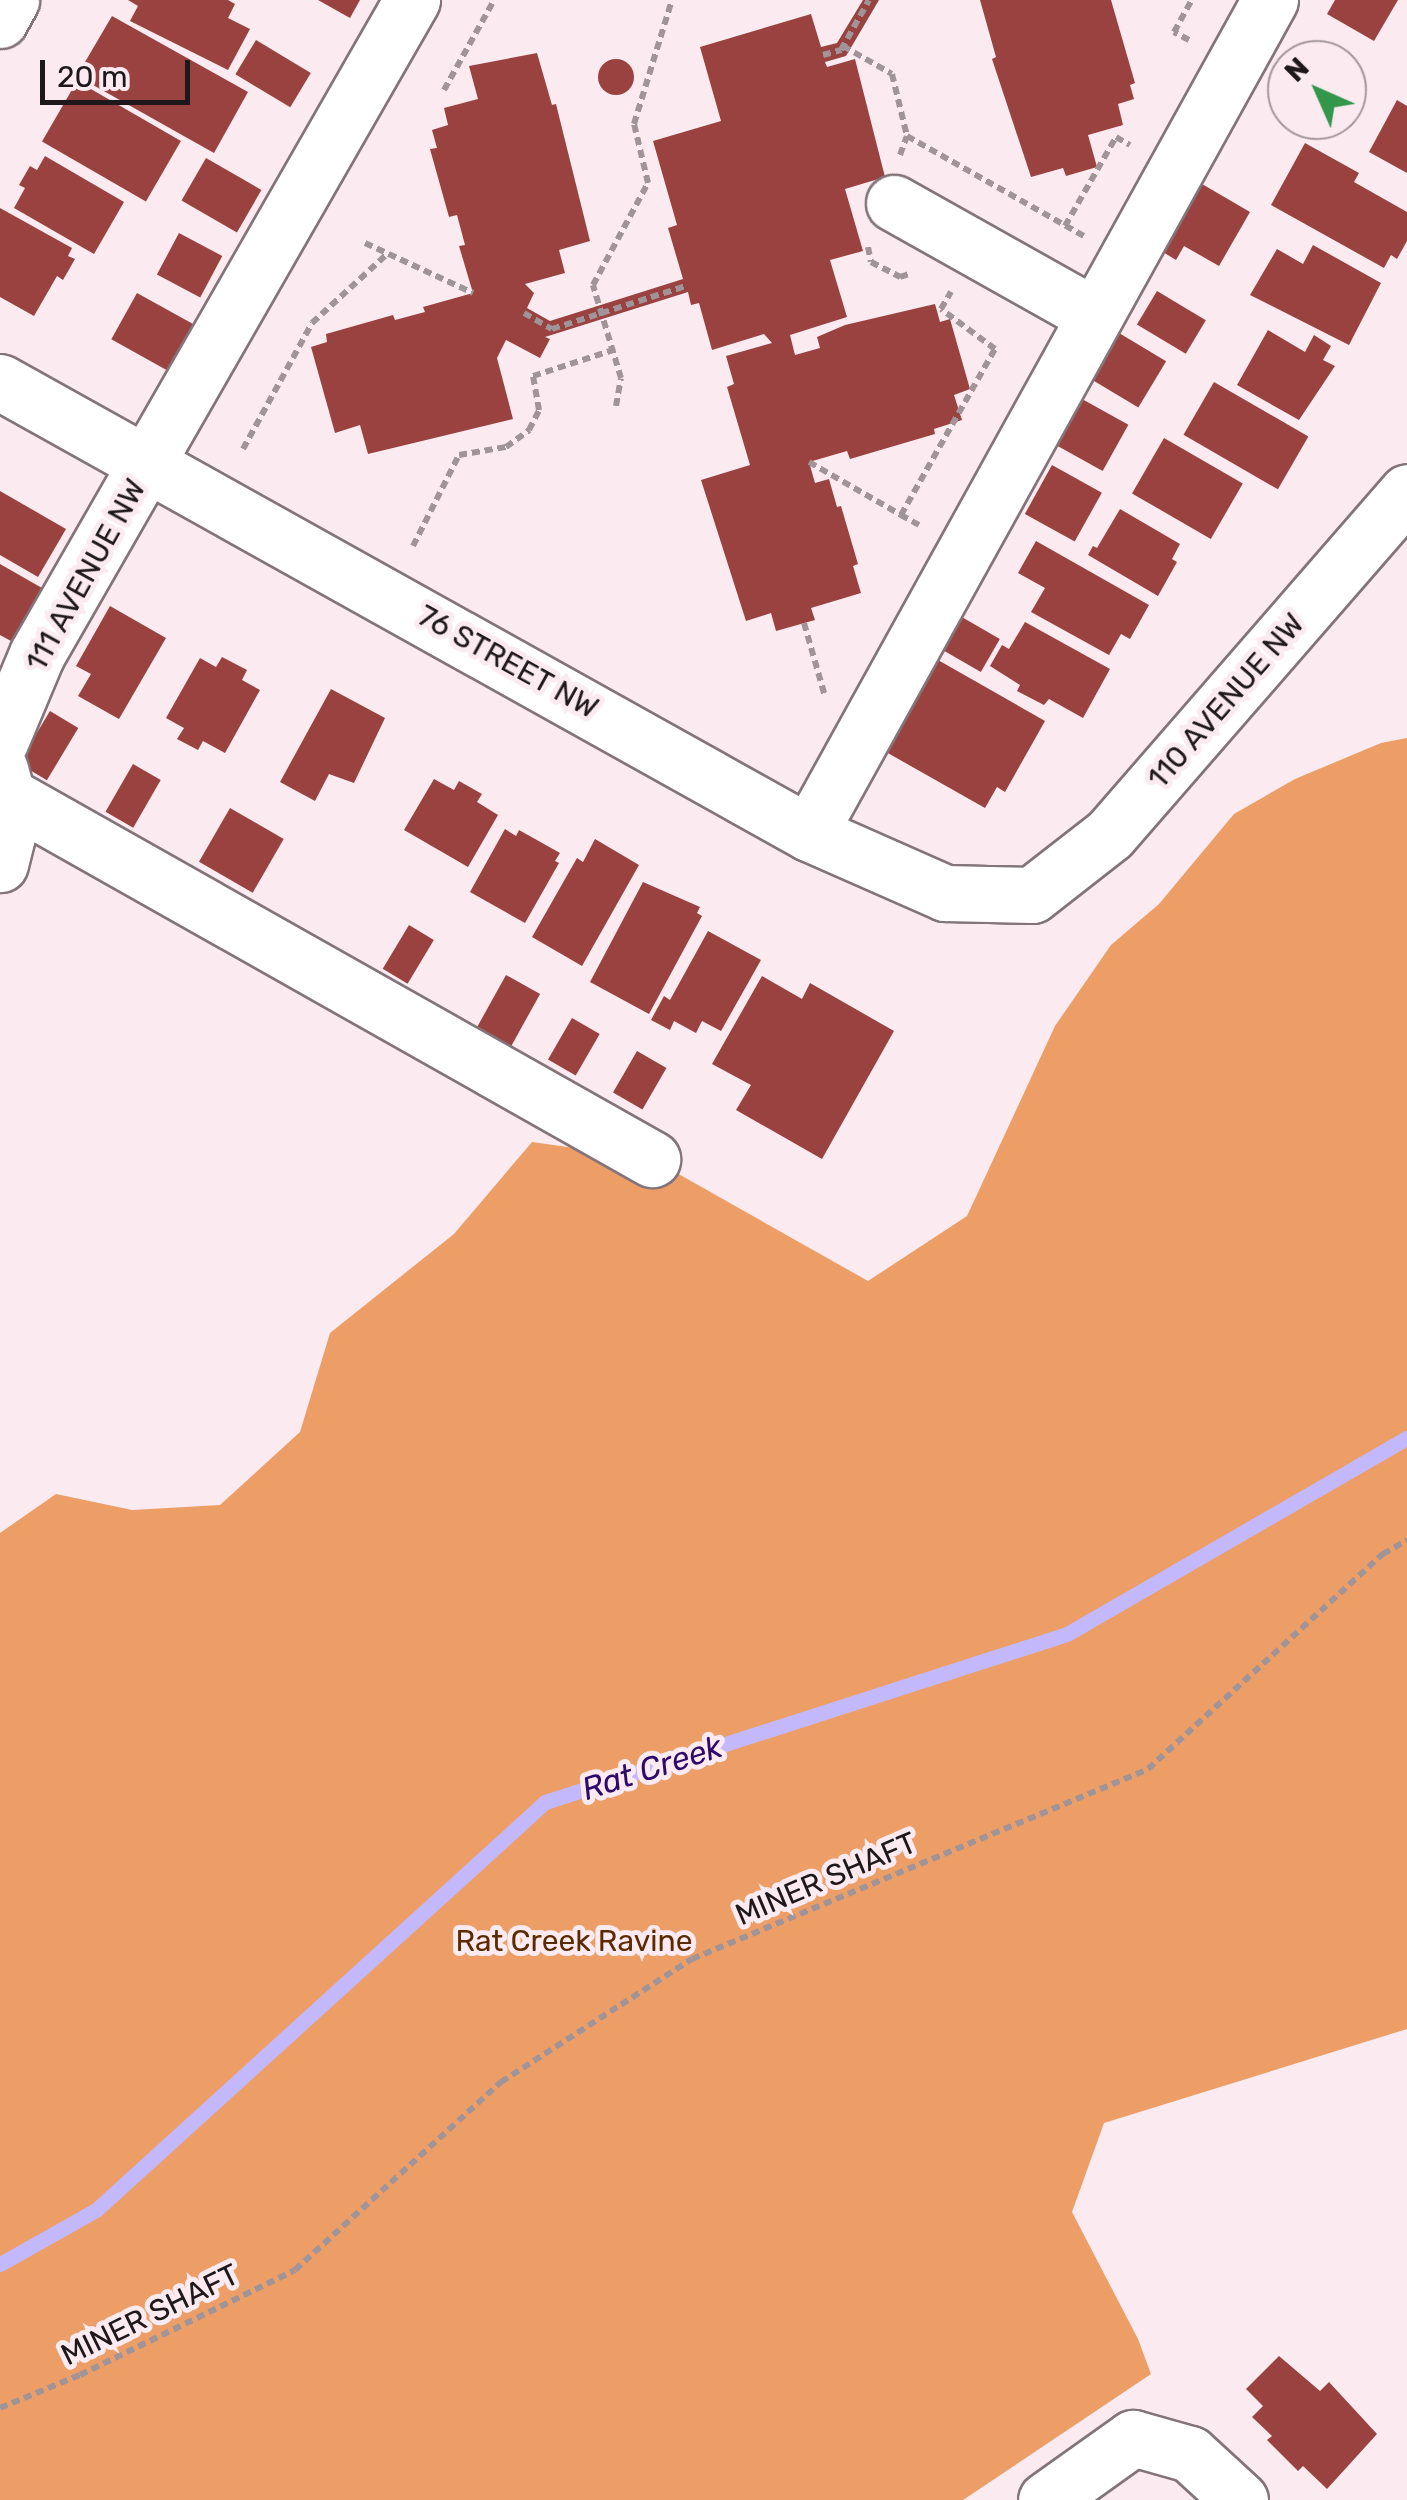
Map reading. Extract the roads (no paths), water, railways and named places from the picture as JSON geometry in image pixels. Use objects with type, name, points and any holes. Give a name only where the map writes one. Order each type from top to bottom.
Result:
[{"type":"street","points":[[0,20],[11,0]]},
{"type":"street","name":"111 AVENUE NW","points":[[0,742],[37,654],[412,0]]},
{"type":"street","points":[[809,833],[1092,314],[1270,0]]},
{"type":"street","points":[[885,201],[1092,314]]},
{"type":"street","name":"76 STREET NW","points":[[0,382],[809,833],[946,893],[1032,895]]},
{"type":"street","name":"110 AVENUE NW","points":[[1032,895],[1110,834],[1407,492]]},
{"type":"street","points":[[0,864],[7,836],[3,782]]},
{"type":"street","points":[[3,782],[652,1159]]},
{"type":"street","points":[[1046,2500],[1133,2438],[1190,2454],[1240,2500]]},
{"type":"waterway","name":"Rat Creek","points":[[0,2264],[96,2210],[545,1802],[1067,1634],[1407,1438]]},
{"type":"park label","name":"Rat Creek Ravine","points":[[574,1941]]}]
